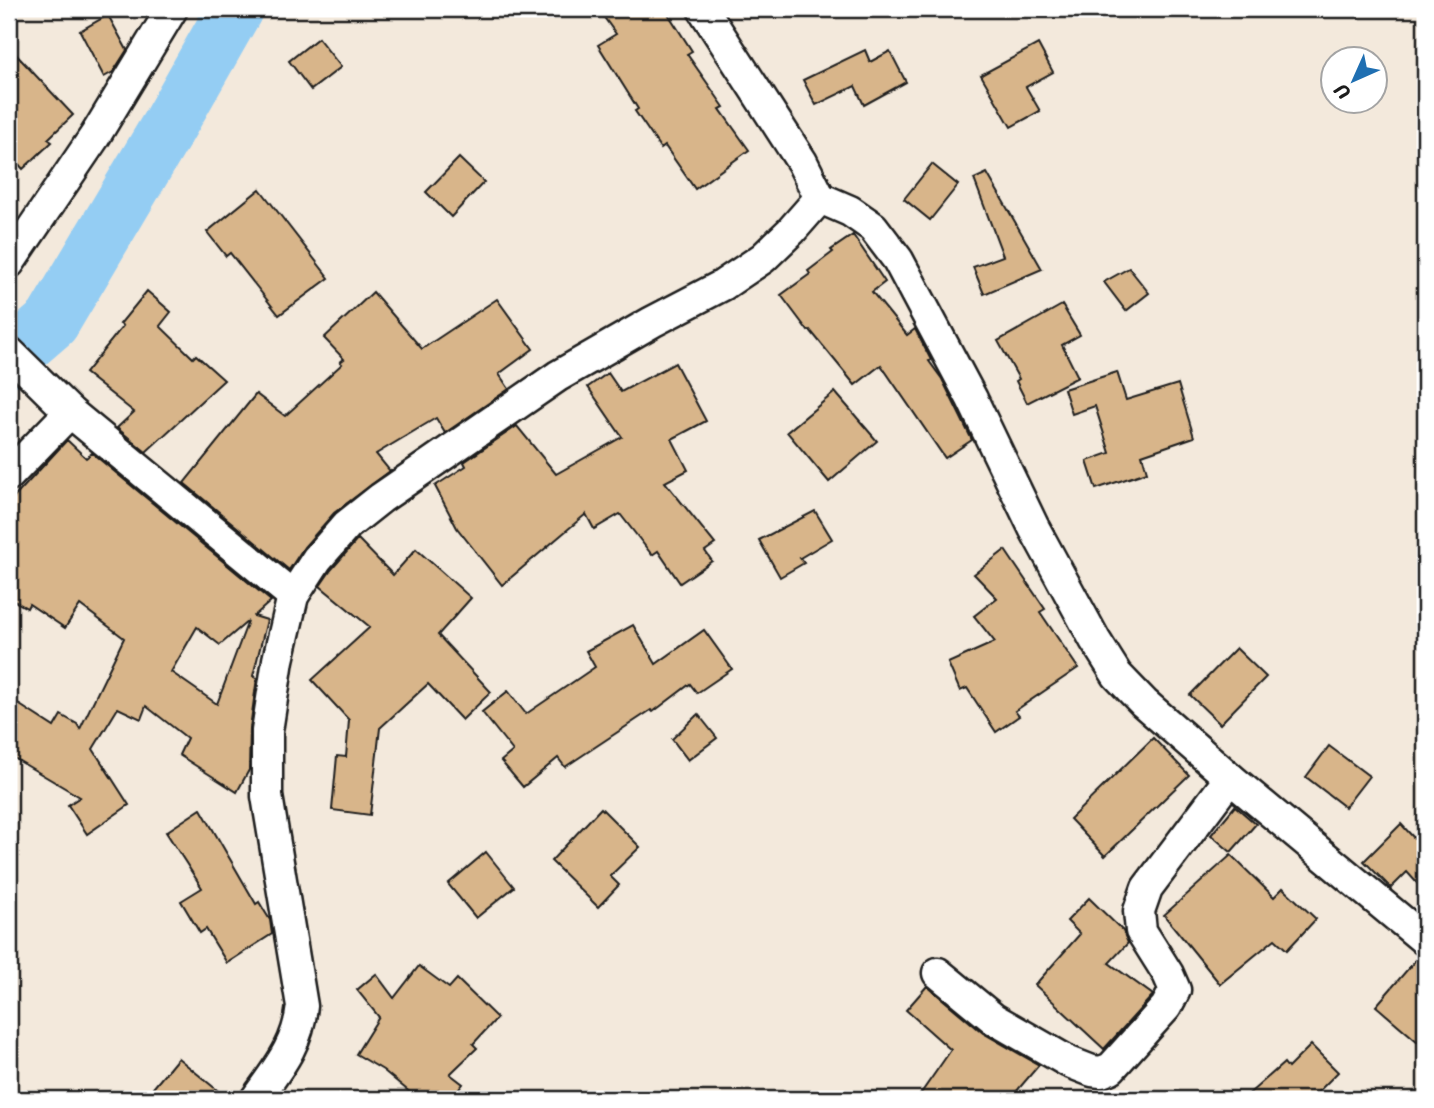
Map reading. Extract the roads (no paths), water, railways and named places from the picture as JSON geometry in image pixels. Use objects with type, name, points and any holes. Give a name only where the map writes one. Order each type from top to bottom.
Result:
[{"type":"street","points":[[9,263],[95,136],[172,9]]},
{"type":"street","points":[[703,9],[802,162],[820,198],[850,211],[873,227],[898,260],[972,399],[1034,528],[1117,675],[1144,703],[1230,778],[1425,940]]},
{"type":"street","points":[[256,1099],[291,1049],[300,1026],[302,1006],[267,796],[267,731],[278,660],[293,596],[317,559],[347,526],[381,498],[558,376],[723,285],[763,258],[820,198]]},
{"type":"street","points":[[16,360],[69,412],[293,596]]},
{"type":"street","points":[[9,475],[69,412]]},
{"type":"street","points":[[938,973],[994,1019],[1069,1062],[1092,1071],[1101,1072],[1111,1068],[1166,1007],[1175,990],[1141,931],[1139,911],[1147,888],[1230,778]]},
{"type":"waterway","points":[[9,359],[52,322],[235,9]]}]
